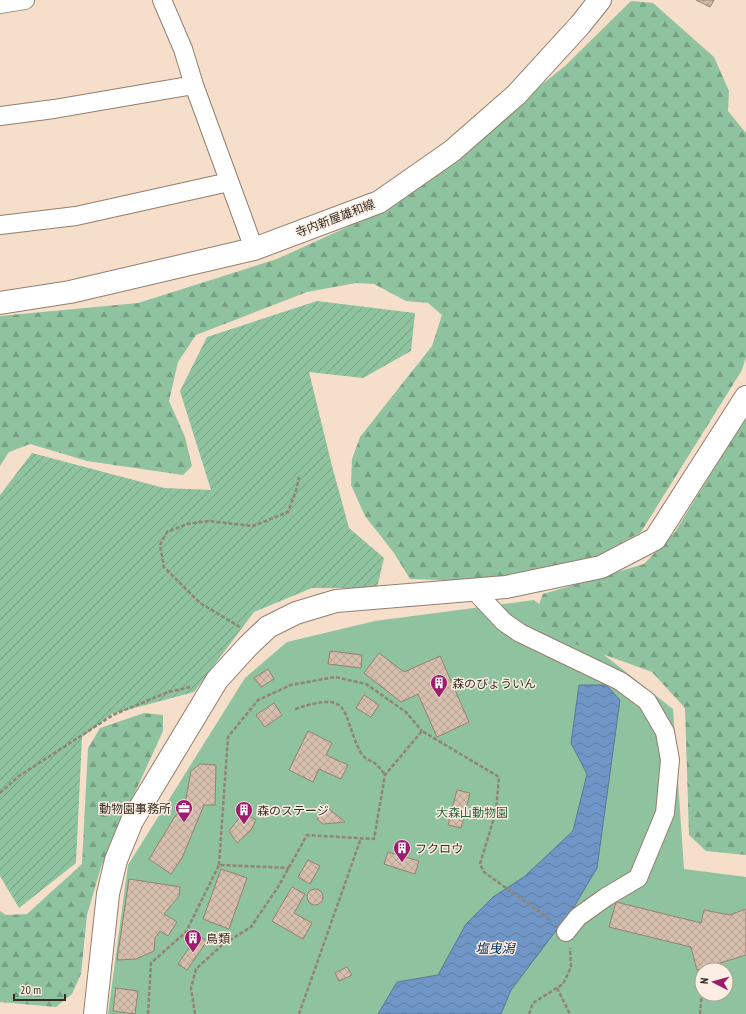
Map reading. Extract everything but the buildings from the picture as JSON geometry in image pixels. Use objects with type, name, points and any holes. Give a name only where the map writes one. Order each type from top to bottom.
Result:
[{"type":"street","points":[[0,4],[25,0]]},
{"type":"street","points":[[162,0],[183,49],[194,85],[254,248]]},
{"type":"street","name":"寺内新屋雄和線","points":[[0,303],[70,292],[254,248],[379,202],[452,151],[516,95],[580,25],[600,0]]},
{"type":"street","points":[[0,116],[54,109],[194,85]]},
{"type":"street","points":[[0,226],[76,216],[229,182]]},
{"type":"street","points":[[95,1014],[108,894],[116,860],[132,821],[218,680],[258,636],[268,627],[296,613],[336,601],[506,587],[601,567],[655,539],[746,397]]},
{"type":"street","points":[[473,589],[504,622],[520,633],[620,681],[647,702],[665,732],[670,760],[665,813],[638,878],[606,897],[578,917],[564,930]]},
{"type":"path","points":[[258,636],[200,603],[164,567],[160,545],[166,532],[187,524],[208,521],[253,526],[288,512],[296,491],[299,477]]},
{"type":"path","points":[[148,1014],[151,963],[186,932],[219,865],[228,736],[258,700],[291,685],[335,677],[366,684],[406,712],[422,731],[499,777],[496,811],[480,864],[484,872],[564,930],[568,936],[571,968],[563,984],[533,1003],[528,1014]]},
{"type":"path","points":[[0,793],[19,776],[113,715],[168,692],[218,680]]},
{"type":"path","points":[[295,709],[318,702],[334,702],[346,712],[361,753],[368,761],[377,765],[385,775]]},
{"type":"path","points":[[195,1014],[191,988],[196,969],[222,945],[252,927],[289,868],[307,835],[374,839],[385,775],[422,731]]},
{"type":"path","points":[[299,1014],[361,838]]},
{"type":"path","points":[[219,865],[289,868]]},
{"type":"path","points":[[557,988],[570,1014]]},
{"type":"path","points":[[700,1014],[701,1002]]},
{"type":"green space","points":[[631,1],[653,3],[714,57],[729,91],[728,111],[746,133],[746,357],[742,370],[641,532],[585,563],[472,581],[410,579],[394,553],[365,516],[351,485],[352,459],[360,437],[432,346],[442,315],[428,303],[406,301],[374,284],[356,283],[307,292],[196,335],[178,362],[169,401],[185,437],[192,466],[183,475],[87,461],[30,444],[9,452],[0,466],[0,316],[138,303],[277,259],[387,209],[565,66]]},
{"type":"green space","points":[[317,301],[415,313],[411,351],[363,378],[309,372],[349,528],[384,558],[377,588],[312,588],[254,612],[194,692],[112,714],[82,737],[76,863],[19,908],[0,876],[0,495],[32,453],[164,488],[211,490],[180,391],[207,337]]},
{"type":"green space","points":[[746,417],[746,855],[706,851],[689,835],[685,708],[652,672],[572,643],[535,615],[543,594],[644,564],[675,532]]},
{"type":"green space","name":"大森山動物園","points":[[534,600],[673,709],[684,869],[746,877],[746,1014],[108,1014],[128,865],[245,678],[287,642],[375,621]]},
{"type":"green space","points":[[144,713],[163,715],[163,731],[101,867],[87,915],[81,974],[72,994],[56,1007],[0,1002],[0,911],[6,915],[27,914],[82,864],[88,748],[100,728]]},
{"type":"water","name":"塩曳潟","points":[[579,685],[606,685],[620,700],[597,868],[574,907],[511,990],[501,1014],[378,1014],[397,982],[438,975],[466,924],[493,897],[524,877],[573,831],[587,774],[571,743]]},
{"type":"place","name":"森のびょういん","points":[[439,698]]},
{"type":"place","name":"動物園事務所","points":[[184,823]]},
{"type":"place","name":"森のステージ","points":[[244,825]]},
{"type":"place","name":"フクロウ","points":[[402,863]]},
{"type":"place","name":"鳥類","points":[[193,953]]}]
